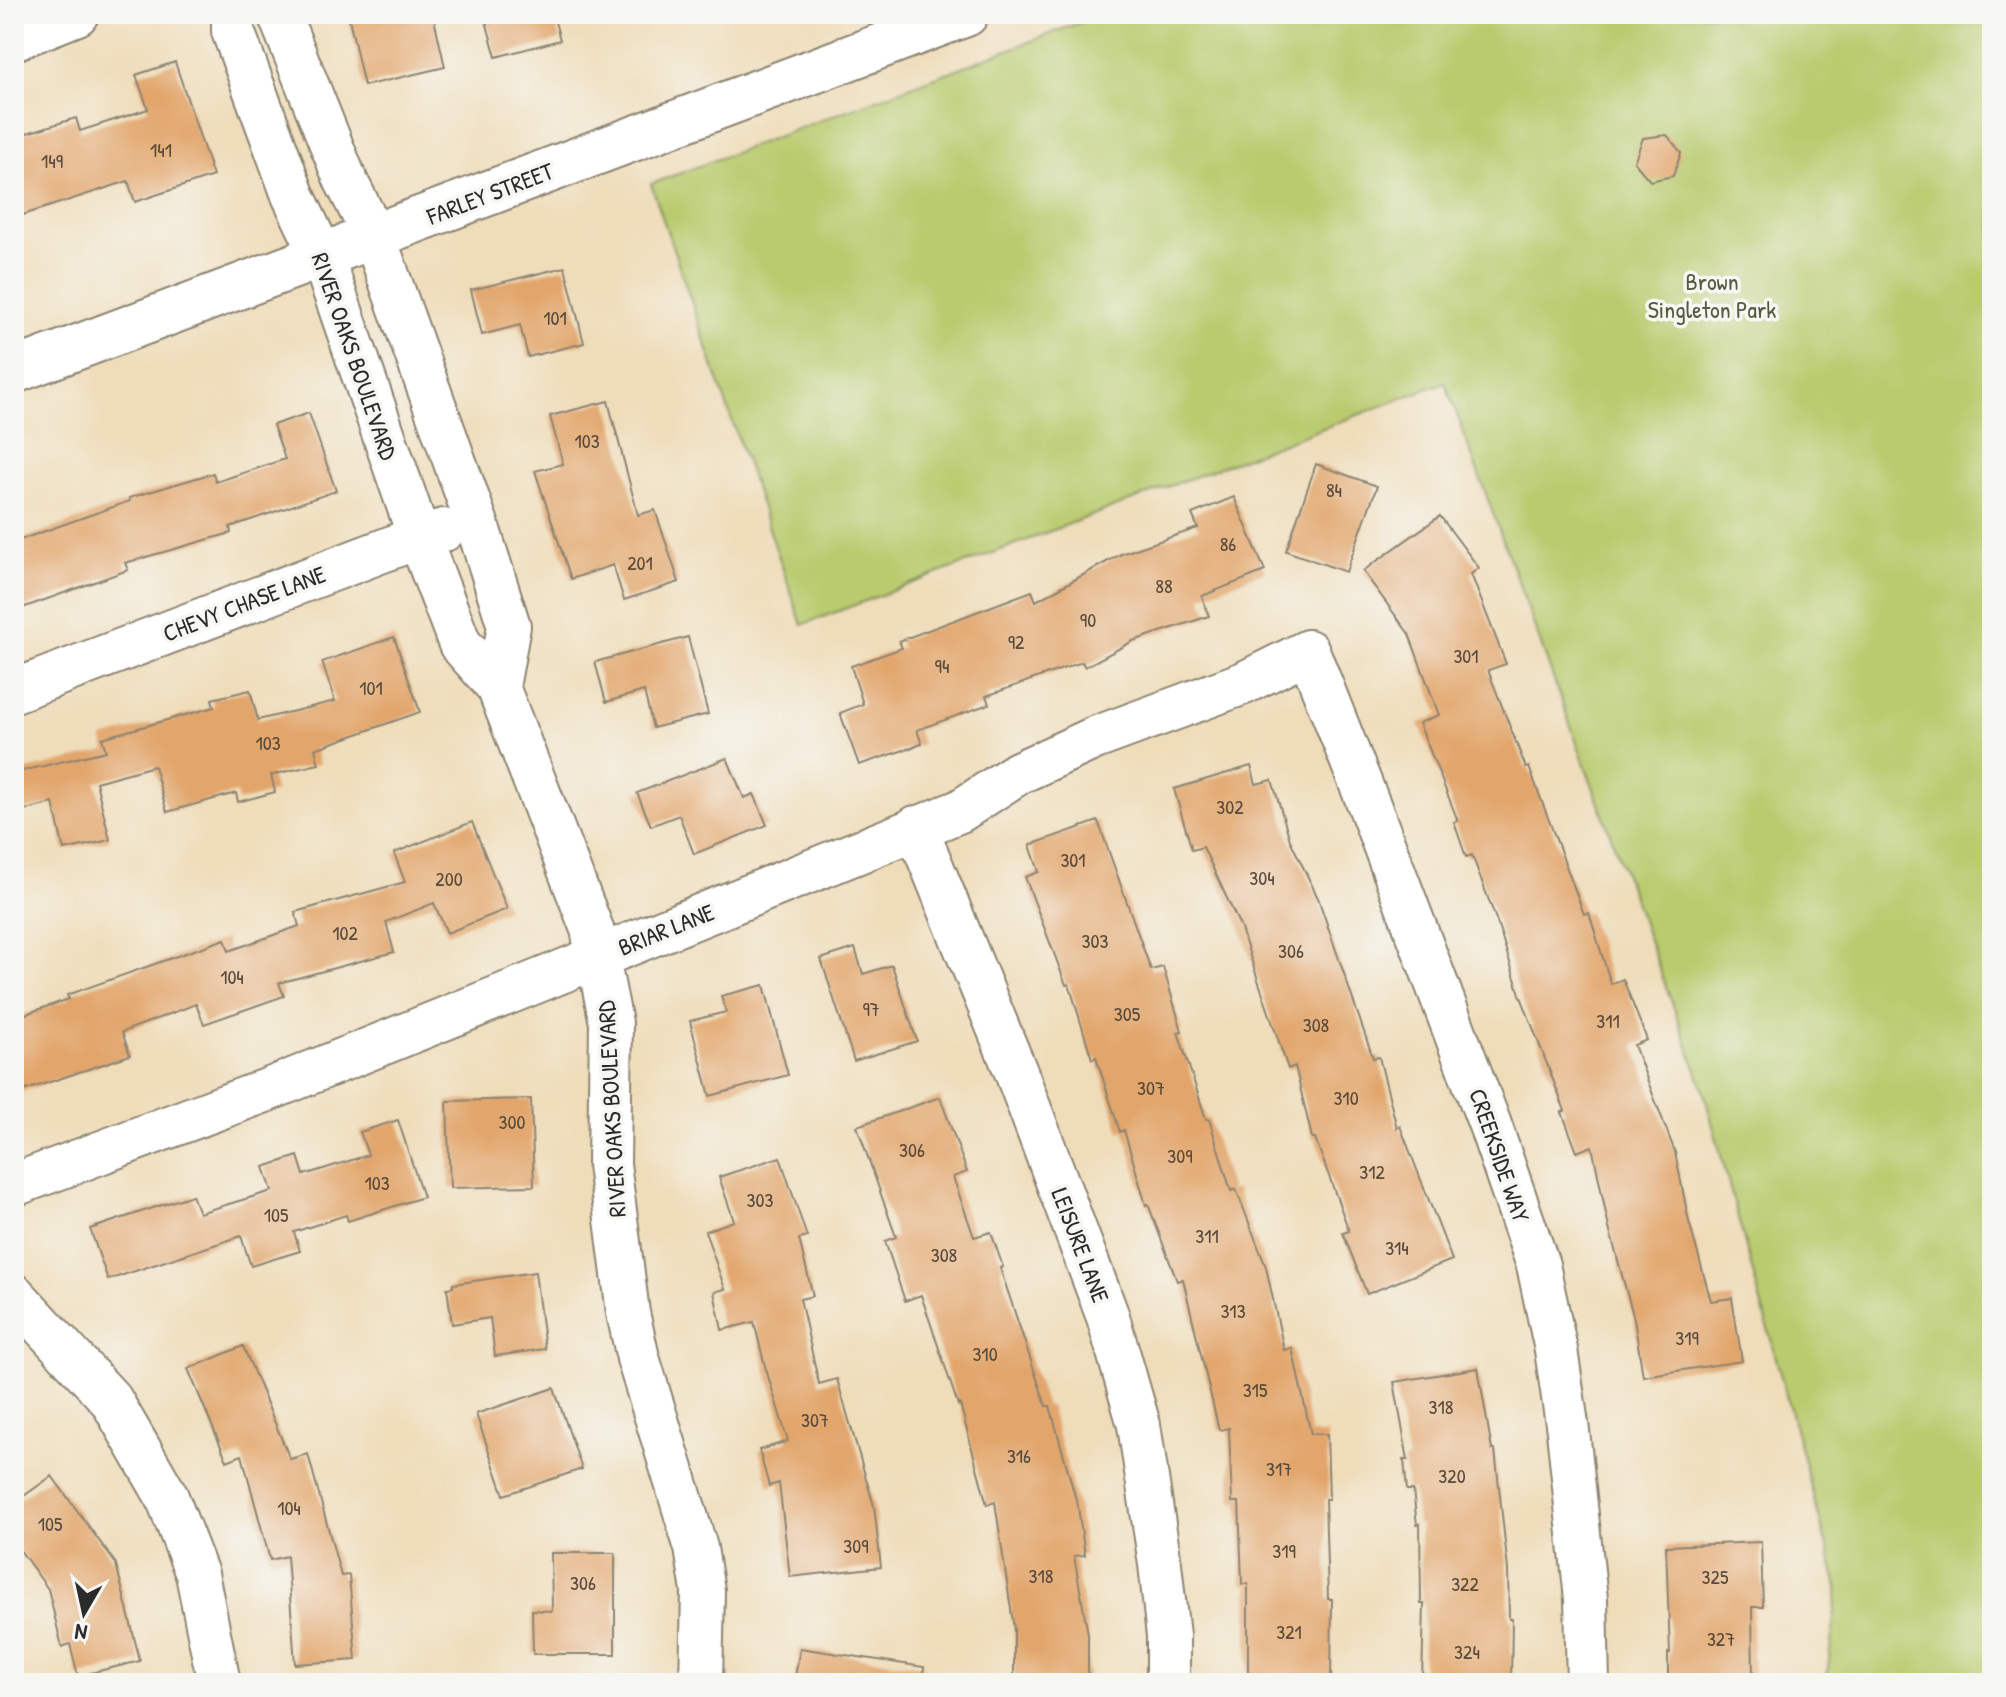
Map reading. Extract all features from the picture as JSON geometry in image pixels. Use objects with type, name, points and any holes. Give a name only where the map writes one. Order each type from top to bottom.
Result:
[{"type":"street","points":[[14,39],[77,14]]},
{"type":"street","name":"RIVER OAKS BOULEVARD","points":[[233,14],[233,31],[293,195],[322,256],[419,537],[460,644],[498,687],[592,929],[611,1023],[609,1164],[628,1313],[638,1358],[696,1548],[703,1591],[701,1683]]},
{"type":"street","points":[[279,14],[345,179],[374,236],[476,521],[509,626],[498,687]]},
{"type":"street","name":"FARLEY STREET","points":[[14,371],[966,14]]},
{"type":"street","name":"CHEVY CHASE LANE","points":[[14,691],[419,537],[476,521]]},
{"type":"street","name":"BRIAR LANE","points":[[14,1185],[270,1089],[960,811],[1018,773],[1095,738],[1244,683],[1308,651]]},
{"type":"street","name":"CREEKSIDE WAY","points":[[1308,651],[1485,1110],[1538,1265],[1556,1350],[1568,1431],[1586,1599],[1588,1683]]},
{"type":"street","name":"LEISURE LANE","points":[[916,827],[1016,1072],[1108,1317],[1120,1357],[1139,1425],[1158,1549],[1168,1636],[1168,1683]]},
{"type":"street","points":[[14,1295],[111,1400],[167,1497],[197,1574],[219,1683]]},
{"type":"green space","name":"Brown Singleton Park","points":[[1103,14],[1992,14],[1992,1683],[1826,1683],[1838,1587],[1702,1085],[1445,382],[802,625],[651,184]]},
{"type":"building","points":[[348,14],[433,14],[445,67],[364,86]]},
{"type":"building","points":[[484,14],[553,14],[560,40],[496,57]]},
{"type":"building","points":[[175,62],[213,176],[135,202],[128,181],[23,215],[14,188],[14,137],[76,118],[80,131],[148,109],[136,75]]},
{"type":"building","points":[[1667,135],[1681,153],[1673,176],[1650,181],[1634,162],[1643,138]]},
{"type":"building","points":[[565,267],[584,343],[528,357],[520,325],[482,335],[471,290]]},
{"type":"building","points":[[608,401],[638,515],[655,510],[679,582],[624,600],[613,565],[571,579],[535,471],[563,464],[550,416]]},
{"type":"building","points":[[309,413],[336,491],[230,527],[231,533],[125,563],[128,570],[14,611],[14,542],[130,501],[129,498],[213,473],[216,482],[285,459],[273,425]]},
{"type":"building","points":[[1316,464],[1377,486],[1346,572],[1286,551]]},
{"type":"building","points":[[1234,497],[1265,571],[1202,596],[1209,616],[1133,641],[1085,667],[1082,662],[986,696],[989,704],[917,730],[922,744],[859,765],[840,713],[863,704],[851,666],[902,648],[899,641],[1032,591],[1036,601],[1121,554],[1198,528],[1192,514]]},
{"type":"building","points":[[1440,516],[1479,568],[1471,574],[1506,664],[1488,670],[1526,768],[1529,767],[1584,914],[1589,913],[1611,984],[1623,979],[1647,1040],[1634,1045],[1675,1152],[1689,1222],[1711,1301],[1732,1298],[1742,1361],[1643,1376],[1634,1319],[1609,1228],[1592,1146],[1577,1152],[1472,855],[1466,857],[1454,822],[1458,821],[1419,723],[1439,715],[1409,634],[1363,571]]},
{"type":"building","points":[[394,637],[420,712],[315,749],[319,764],[271,775],[275,792],[238,802],[236,793],[167,812],[154,766],[96,782],[110,840],[64,850],[53,803],[14,813],[14,773],[106,751],[102,738],[214,707],[212,699],[250,690],[258,720],[335,701],[322,662]]},
{"type":"building","points":[[688,637],[708,714],[653,728],[644,691],[606,702],[595,662]]},
{"type":"building","points":[[727,758],[744,798],[754,794],[767,825],[694,854],[679,815],[651,826],[637,793]]},
{"type":"building","points":[[1251,766],[1256,784],[1272,780],[1290,840],[1318,898],[1373,1058],[1379,1057],[1397,1128],[1400,1126],[1452,1260],[1367,1294],[1343,1233],[1349,1231],[1315,1138],[1312,1138],[1295,1066],[1288,1069],[1240,926],[1203,847],[1192,850],[1174,789]]},
{"type":"building","points":[[1098,821],[1151,970],[1163,967],[1182,1031],[1178,1032],[1206,1119],[1209,1119],[1231,1191],[1236,1189],[1266,1267],[1284,1350],[1292,1348],[1311,1434],[1327,1434],[1329,1499],[1325,1499],[1328,1599],[1332,1599],[1331,1683],[1248,1683],[1248,1584],[1242,1584],[1239,1502],[1232,1502],[1229,1428],[1219,1430],[1183,1279],[1177,1281],[1146,1205],[1124,1130],[1120,1132],[1096,1057],[1092,1059],[1069,984],[1066,985],[1025,877],[1039,872],[1030,845]]},
{"type":"building","points":[[472,822],[507,909],[447,933],[434,903],[386,922],[394,952],[279,983],[284,996],[204,1024],[196,1004],[122,1032],[130,1055],[14,1094],[14,1018],[69,999],[67,995],[225,939],[229,951],[299,926],[295,912],[405,882],[394,853]]},
{"type":"building","points":[[855,948],[863,974],[892,965],[917,1041],[854,1061],[821,959]]},
{"type":"building","points":[[764,985],[788,1075],[710,1096],[690,1021],[726,1012],[721,996]]},
{"type":"building","points":[[940,1097],[967,1172],[953,1177],[974,1237],[991,1232],[1046,1406],[1050,1406],[1078,1507],[1085,1555],[1074,1556],[1088,1634],[1088,1683],[1014,1683],[1014,1629],[995,1502],[987,1505],[960,1404],[921,1295],[905,1301],[885,1241],[896,1237],[857,1126]]},
{"type":"building","points":[[531,1099],[534,1186],[450,1188],[447,1101]]},
{"type":"building","points":[[398,1120],[423,1197],[348,1221],[346,1215],[294,1232],[300,1251],[251,1266],[241,1236],[108,1280],[90,1229],[192,1195],[199,1213],[272,1191],[264,1167],[298,1156],[304,1175],[368,1155],[360,1132]]},
{"type":"building","points":[[780,1157],[807,1237],[799,1239],[813,1296],[800,1299],[819,1384],[837,1379],[874,1506],[881,1567],[790,1577],[779,1483],[769,1486],[759,1450],[788,1441],[754,1322],[722,1330],[714,1292],[725,1289],[705,1231],[734,1221],[719,1177]]},
{"type":"building","points":[[535,1272],[545,1349],[495,1356],[490,1318],[452,1324],[447,1288],[453,1287],[453,1284]]},
{"type":"building","points":[[243,1346],[290,1459],[308,1454],[341,1576],[349,1575],[356,1660],[295,1664],[287,1556],[270,1560],[242,1455],[227,1461],[188,1369]]},
{"type":"building","points":[[1478,1368],[1492,1450],[1495,1450],[1508,1570],[1509,1619],[1512,1619],[1511,1683],[1422,1683],[1424,1604],[1421,1604],[1420,1524],[1417,1525],[1413,1490],[1407,1490],[1404,1460],[1408,1460],[1394,1382]]},
{"type":"building","points":[[554,1388],[582,1469],[504,1495],[476,1414]]},
{"type":"building","points":[[52,1476],[116,1564],[140,1661],[78,1676],[70,1644],[62,1647],[48,1589],[14,1542],[14,1503]]},
{"type":"building","points":[[1761,1542],[1763,1607],[1752,1607],[1753,1683],[1668,1683],[1670,1653],[1666,1546]]},
{"type":"building","points":[[551,1553],[615,1553],[615,1654],[533,1654],[532,1610],[552,1611]]},
{"type":"building","points":[[800,1648],[924,1667],[923,1683],[794,1683]]}]
